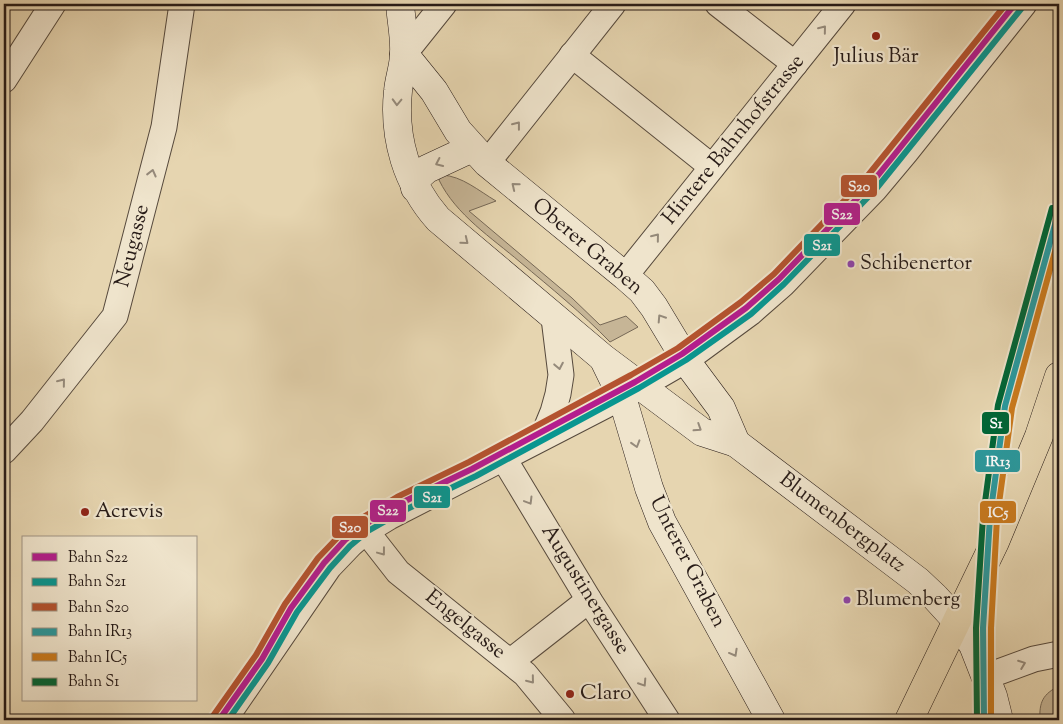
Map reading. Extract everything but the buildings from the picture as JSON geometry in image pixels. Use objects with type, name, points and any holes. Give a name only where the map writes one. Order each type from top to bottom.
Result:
[{"type":"main road","points":[[400,4],[404,54],[398,92],[397,121],[405,163],[415,188],[425,204],[438,219],[603,358],[631,392],[702,432],[736,443]]},
{"type":"main road","name":"Oberer Graben","points":[[404,54],[434,91],[452,122],[479,155],[642,291],[654,307],[686,360]]},
{"type":"main road","points":[[415,188],[418,177],[427,169],[479,155]]},
{"type":"main road","name":"Blumenbergplatz","points":[[686,360],[721,408],[736,443],[918,581],[956,620],[973,645],[993,696],[999,720]]},
{"type":"main road","points":[[909,720],[956,620],[996,542],[1039,436],[1059,376]]},
{"type":"main road","name":"Unterer Graben","points":[[631,392],[649,488],[662,522],[771,720]]},
{"type":"street","points":[[4,80],[53,4]]},
{"type":"street","name":"Neugasse","points":[[4,451],[32,421],[115,316],[164,126],[182,4]]},
{"type":"street","points":[[404,54],[444,4]]},
{"type":"street","points":[[479,155],[572,55],[613,4]]},
{"type":"street","points":[[718,4],[795,64]]},
{"type":"street","name":"Hintere Bahnhofstrasse","points":[[626,276],[843,4]]},
{"type":"street","points":[[224,720],[328,567],[350,544],[366,531],[389,517],[631,392],[686,360],[750,313],[783,284],[828,240],[906,152],[1024,4]]},
{"type":"street","points":[[572,55],[712,167]]},
{"type":"street","points":[[541,438],[553,412],[561,375],[554,318]]},
{"type":"street","name":"Augustinergasse","points":[[504,459],[589,600],[667,720]]},
{"type":"street","name":"Engelgasse","points":[[366,531],[398,572],[525,674],[559,719]]},
{"type":"street","points":[[511,661],[589,600]]},
{"type":"street","points":[[985,677],[1034,659],[1059,654]]},
{"type":"shaded area","points":[[442,175],[463,181],[496,201],[469,211],[572,298],[600,325],[626,316],[638,327],[610,342],[566,301],[465,215],[446,193],[439,180]]},
{"type":"shaded area","points":[[1059,686],[1059,720],[1040,720],[1040,708],[1043,699],[1049,692]]},
{"type":"rail line","name":"S20","points":[[213,716],[256,655],[285,604],[318,558],[340,535],[360,519],[397,497],[469,462],[678,348],[741,302],[774,274],[865,179],[1006,4]]},
{"type":"rail line","name":"S22","points":[[219,720],[262,659],[291,608],[324,563],[345,540],[364,525],[401,503],[472,469],[635,382],[682,354],[746,308],[779,279],[871,184],[1015,4]]},
{"type":"rail line","name":"S21","points":[[228,720],[268,663],[297,612],[330,568],[350,546],[368,531],[405,510],[476,476],[639,388],[686,360],[751,314],[784,284],[876,189],[1021,9]]},
{"type":"rail line","name":"S1","points":[[977,720],[976,628],[983,517],[998,405],[1052,208]]},
{"type":"rail line","name":"IR13","points":[[984,720],[983,628],[990,517],[1005,406],[1059,210]]},
{"type":"rail line","name":"IC5","points":[[991,720],[991,628],[997,518],[1012,408],[1059,237]]},
{"type":"place","name":"Julius Bär","points":[[876,36]]},
{"type":"place","name":"Schibenertor","points":[[851,264]]},
{"type":"place","name":"Acrevis","points":[[85,512]]},
{"type":"place","name":"Blumenberg","points":[[847,600]]},
{"type":"place","name":"Claro","points":[[570,694]]}]
